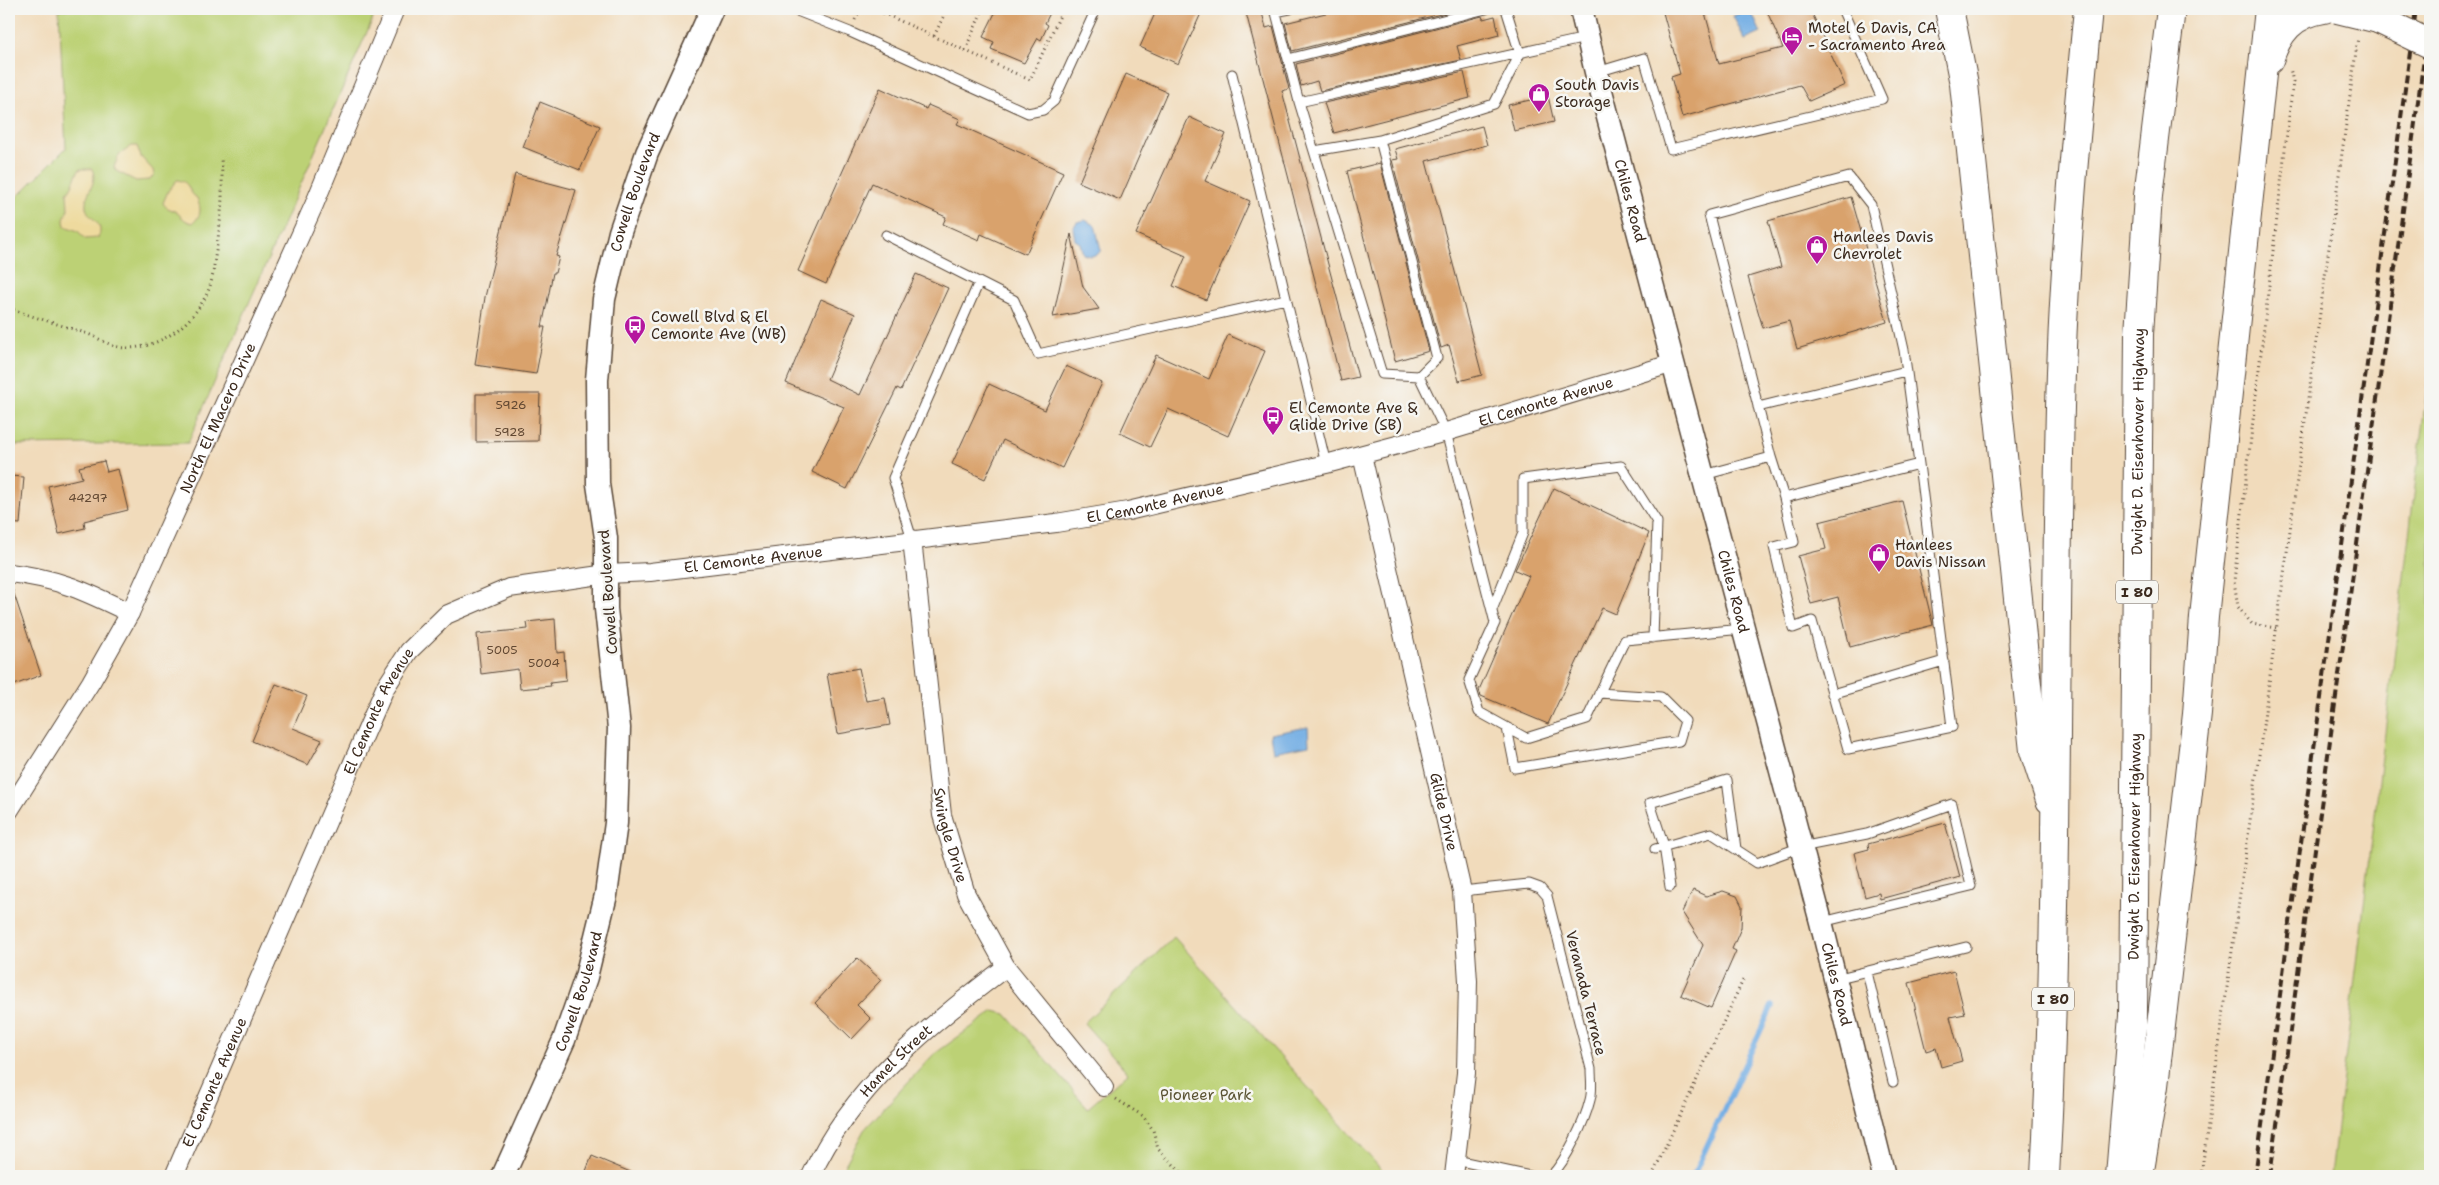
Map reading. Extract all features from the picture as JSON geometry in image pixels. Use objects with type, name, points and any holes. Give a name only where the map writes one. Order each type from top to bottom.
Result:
[{"type":"main road","points":[[1949,9],[1964,84],[2034,751],[2057,822]]},
{"type":"main road","name":"I 80","points":[[2045,1176],[2052,1052],[2057,822],[2060,406],[2071,179],[2088,9]]},
{"type":"main road","name":"Dwight D. Eisenhower Highway","points":[[2120,1176],[2133,1016],[2140,334],[2148,196],[2164,47],[2171,9]]},
{"type":"main road","points":[[2138,1176],[2154,1086],[2197,714],[2205,607],[2269,9]]},
{"type":"main road","points":[[2262,81],[2276,39],[2294,20],[2325,9],[2430,44]]},
{"type":"street","name":"North El Macero Drive","points":[[9,811],[95,675],[130,613],[314,206],[395,9]]},
{"type":"street","name":"Cowell Boulevard","points":[[503,1176],[564,1040],[586,977],[606,895],[616,823],[619,728],[606,609],[606,538],[598,484],[596,380],[604,299],[620,232],[647,153],[712,9]]},
{"type":"street","name":"Chiles Road","points":[[1582,9],[1596,72],[1821,922],[1884,1176]]},
{"type":"street","name":"El Cemonte Avenue","points":[[174,1176],[385,688],[408,651],[446,614],[509,588],[607,574],[650,572],[1056,523],[1128,511],[1362,455],[1446,432],[1674,363]]},
{"type":"street","name":"Glide Drive","points":[[1362,455],[1462,891],[1468,981],[1466,1064],[1455,1168]]},
{"type":"street","name":"Swingle Drive","points":[[912,539],[942,815],[966,894],[1006,968],[1104,1087]]},
{"type":"street","points":[[9,573],[55,580],[130,613]]},
{"type":"street","name":"Hamel Street","points":[[811,1176],[840,1125],[870,1085],[912,1042],[1006,968]]},
{"type":"lane","points":[[792,9],[850,32],[1028,112],[1043,110],[1054,101],[1096,9]]},
{"type":"lane","points":[[1290,9],[1275,10],[1299,102],[1382,374],[1419,376],[1437,358],[1380,140]]},
{"type":"lane","points":[[1288,59],[1486,9]]},
{"type":"lane","points":[[1314,151],[1380,140],[1494,104],[1520,54],[1506,9]]},
{"type":"lane","points":[[1596,72],[1644,58],[1671,150],[1882,100],[1842,9]]},
{"type":"lane","points":[[1299,102],[1589,37]]},
{"type":"lane","points":[[1232,74],[1326,464]]},
{"type":"lane","points":[[1848,176],[1871,205],[1906,371],[1920,464],[1952,727],[1848,749],[1812,621],[1793,628],[1774,548],[1794,542],[1784,498],[1758,407],[1709,215],[1848,176]]},
{"type":"lane","points":[[886,235],[1014,300],[1038,354],[1286,299]]},
{"type":"lane","points":[[912,539],[893,478],[979,282]]},
{"type":"lane","points":[[1758,407],[1906,371]]},
{"type":"lane","points":[[1419,376],[1446,432],[1495,623],[1469,680],[1479,712],[1526,738],[1587,719],[1625,640],[1743,629]]},
{"type":"lane","points":[[1704,475],[1771,457]]},
{"type":"lane","points":[[1784,498],[1920,464]]},
{"type":"lane","points":[[1492,611],[1523,533],[1523,479],[1621,466],[1657,522],[1653,638]]},
{"type":"lane","points":[[1832,694],[1944,661]]},
{"type":"lane","points":[[1507,728],[1515,768],[1679,741],[1685,721],[1661,697],[1600,693]]},
{"type":"lane","points":[[1670,887],[1650,802],[1727,780],[1736,849]]},
{"type":"lane","points":[[1660,847],[1711,833],[1757,862],[1801,847],[1867,834],[1952,804],[1971,886],[1821,922]]},
{"type":"lane","name":"Veranada Terrace","points":[[1462,891],[1529,884],[1540,888],[1547,896],[1591,1069],[1592,1089],[1582,1120],[1559,1168],[1551,1176]]},
{"type":"lane","points":[[1835,980],[1966,947]]},
{"type":"lane","points":[[1867,972],[1893,1082]]},
{"type":"lane","points":[[1455,1168],[1530,1176]]},
{"type":"path","points":[[874,9],[1030,80],[1063,9]]},
{"type":"path","points":[[934,36],[947,9]]},
{"type":"path","points":[[965,50],[983,9]]},
{"type":"path","points":[[2202,1176],[2276,628],[2368,24]]},
{"type":"path","points":[[2276,628],[2252,624],[2238,607],[2234,580],[2293,82],[2290,68]]},
{"type":"path","points":[[9,308],[40,321],[90,334],[103,343],[126,348],[152,344],[176,332],[195,313],[210,287],[222,218],[221,159]]},
{"type":"path","points":[[1652,1176],[1744,978]]},
{"type":"path","points":[[1104,1087],[1115,1098],[1143,1116],[1153,1130],[1158,1149],[1185,1176]]},
{"type":"green space","points":[[59,9],[377,9],[188,443],[9,445],[9,205],[66,148]]},
{"type":"green space","points":[[2430,363],[2430,1176],[2331,1176]]},
{"type":"green space","name":"Pioneer Park","points":[[1174,937],[1387,1176],[839,1176],[864,1130],[933,1055],[994,1011],[1006,1014],[1088,1108],[1128,1073],[1084,1023]]},
{"type":"sand","points":[[132,146],[137,146],[141,157],[153,170],[154,175],[149,180],[136,181],[116,171],[114,167],[119,155]]},
{"type":"sand","points":[[80,169],[92,169],[94,174],[86,207],[100,228],[98,238],[85,239],[78,231],[65,226],[64,220],[68,209],[67,193]]},
{"type":"sand","points":[[177,180],[185,182],[197,198],[200,212],[193,223],[185,220],[163,203],[168,191]]},
{"type":"water","points":[[1750,9],[1761,33],[1745,40],[1733,16]]},
{"type":"water","points":[[1085,220],[1095,225],[1101,250],[1097,255],[1083,254],[1080,243],[1075,240],[1073,228],[1077,222]]},
{"type":"water","points":[[1308,727],[1309,745],[1273,752],[1270,734]]},
{"type":"building","points":[[997,9],[1052,9],[1045,23],[1048,25],[1041,40],[1038,38],[1024,63],[991,49],[994,42],[983,37]]},
{"type":"building","points":[[1157,9],[1203,9],[1178,64],[1140,47]]},
{"type":"building","points":[[1245,9],[1261,9],[1266,28],[1273,26],[1289,89],[1282,91],[1358,377],[1341,381]]},
{"type":"building","points":[[1342,9],[1461,9],[1292,51],[1285,23]]},
{"type":"building","name":"Motel 6 Davis, CA - Sacramento Area","points":[[1662,9],[1704,9],[1719,64],[1783,48],[1766,9],[1810,9],[1845,85],[1809,101],[1800,85],[1682,117],[1671,77],[1680,74]]},
{"type":"building","points":[[1482,16],[1483,19],[1495,16],[1499,35],[1457,46],[1461,60],[1320,91],[1317,81],[1301,86],[1296,64]]},
{"type":"building","points":[[1464,72],[1470,98],[1334,133],[1324,103]]},
{"type":"building","points":[[1126,74],[1167,92],[1120,200],[1079,182]]},
{"type":"building","points":[[880,88],[926,109],[928,105],[960,119],[957,124],[1063,172],[1026,254],[981,234],[979,240],[943,224],[946,217],[872,183],[826,284],[798,271]]},
{"type":"building","points":[[1548,96],[1554,122],[1514,131],[1508,105]]},
{"type":"building","points":[[540,102],[600,126],[580,170],[523,147]]},
{"type":"building","points":[[1189,117],[1226,134],[1205,181],[1250,201],[1206,300],[1173,286],[1186,256],[1136,234]]},
{"type":"building","points":[[1482,126],[1487,145],[1426,161],[1482,375],[1459,381],[1449,345],[1441,348],[1392,160],[1398,159],[1395,149]]},
{"type":"building","points":[[1380,163],[1429,351],[1395,361],[1347,171]]},
{"type":"building","points":[[515,174],[576,190],[556,256],[559,257],[555,273],[553,273],[542,327],[545,327],[536,374],[475,365],[485,297]]},
{"type":"building","points":[[1851,197],[1887,322],[1797,349],[1789,321],[1763,328],[1748,277],[1781,267],[1768,221]]},
{"type":"building","points":[[1071,234],[1083,287],[1099,309],[1053,317]]},
{"type":"building","points":[[916,274],[948,288],[901,390],[897,388],[847,489],[812,472],[844,407],[786,383],[821,299],[855,314],[827,379],[860,395]]},
{"type":"building","points":[[1228,335],[1265,351],[1228,436],[1168,409],[1150,447],[1120,433],[1156,355],[1209,379]]},
{"type":"building","points":[[1066,366],[1102,383],[1062,468],[1003,440],[985,479],[952,464],[989,384],[1045,410]]},
{"type":"building","points":[[476,394],[540,394],[538,441],[476,442]]},
{"type":"building","points":[[104,461],[107,472],[118,469],[128,510],[84,521],[85,528],[59,534],[48,486],[82,478],[79,467]]},
{"type":"building","points":[[9,476],[24,477],[20,524],[9,523]]},
{"type":"building","points":[[1554,488],[1649,533],[1616,614],[1602,608],[1548,724],[1481,696],[1479,690],[1529,576],[1515,570]]},
{"type":"building","points":[[1902,501],[1933,625],[1850,647],[1838,597],[1811,604],[1798,556],[1826,549],[1819,522]]},
{"type":"building","points":[[12,588],[41,675],[9,687],[9,589]]},
{"type":"building","points":[[555,619],[557,653],[564,652],[566,681],[550,683],[551,686],[520,689],[518,669],[481,674],[477,634],[528,629],[527,622]]},
{"type":"building","points":[[859,668],[866,701],[885,698],[890,725],[838,734],[827,674]]},
{"type":"building","points":[[276,684],[307,696],[293,728],[322,740],[308,765],[252,741]]},
{"type":"building","points":[[1945,823],[1960,877],[1880,899],[1879,893],[1865,897],[1854,853],[1869,849],[1868,844]]},
{"type":"building","points":[[1693,890],[1706,896],[1723,891],[1737,896],[1742,906],[1741,928],[1732,949],[1736,951],[1711,1008],[1681,995],[1703,945],[1682,912]]},
{"type":"building","points":[[857,958],[881,980],[857,1005],[871,1019],[852,1039],[815,1003]]},
{"type":"building","points":[[1954,971],[1965,1014],[1950,1017],[1962,1061],[1941,1067],[1936,1048],[1926,1051],[1909,983]]},
{"type":"building","points":[[592,1156],[640,1176],[584,1176]]},
{"type":"waterway","points":[[1693,1176],[1772,1006]]},
{"type":"railway","points":[[2255,1176],[2416,9]]},
{"type":"railway","points":[[2270,1176],[2430,14]]},
{"type":"place","name":"Motel 6 Davis, CA - Sacramento Area","points":[[1792,56]]},
{"type":"place","name":"South Davis Storage","points":[[1539,113]]},
{"type":"place","name":"Hanlees Davis Chevrolet","points":[[1817,265]]},
{"type":"place","name":"Cowell Blvd & El Cemonte Ave (WB)","points":[[635,345]]},
{"type":"place","name":"El Cemonte Ave & Glide Drive (SB)","points":[[1273,436]]},
{"type":"place","name":"Hanlees Davis Nissan","points":[[1879,573]]}]
